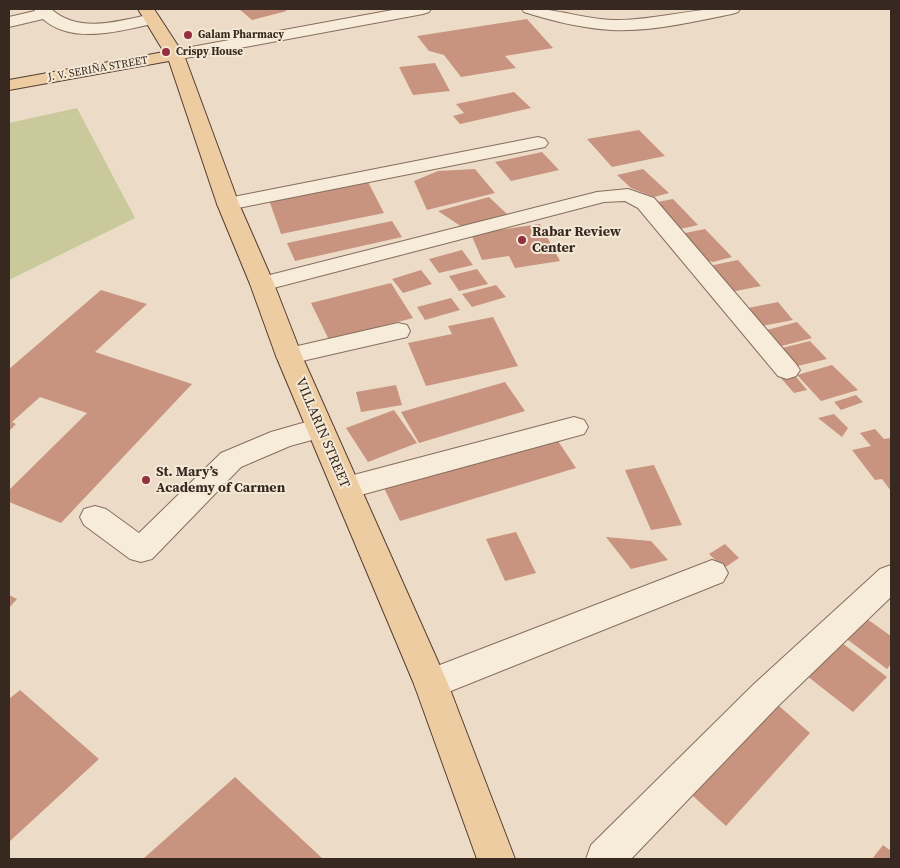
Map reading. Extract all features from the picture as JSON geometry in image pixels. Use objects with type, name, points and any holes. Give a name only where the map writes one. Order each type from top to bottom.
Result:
[{"type":"main road","name":"VILLARIN STREET","points":[[149,14],[175,55],[228,204],[262,284],[289,356],[431,684],[496,859]]},
{"type":"main road","name":"J. V. SERIÑA STREET","points":[[9,85],[175,55]]},
{"type":"street","name":"J. V. SERIÑA STREET","points":[[175,55],[423,9]]},
{"type":"street","points":[[530,9],[588,23],[612,25],[672,21],[732,9]]},
{"type":"street","points":[[9,22],[44,11],[62,25],[82,28],[110,27],[149,14]]},
{"type":"street","points":[[228,204],[538,143]]},
{"type":"street","points":[[262,284],[604,196],[628,195],[646,204],[787,370]]},
{"type":"street","points":[[289,356],[398,330]]},
{"type":"street","points":[[346,488],[574,427]]},
{"type":"street","points":[[94,517],[141,550],[231,460],[281,439],[320,428]]},
{"type":"street","points":[[431,684],[712,573]]},
{"type":"street","points":[[605,859],[766,695],[891,578]]},
{"type":"green space","points":[[77,108],[135,218],[9,280],[9,123]]},
{"type":"building","points":[[239,9],[283,9],[287,11],[252,20]]},
{"type":"building","points":[[527,19],[553,48],[505,56],[516,68],[461,77],[444,55],[429,51],[417,36]]},
{"type":"building","points":[[435,63],[450,91],[413,95],[399,67]]},
{"type":"building","points":[[514,92],[531,108],[460,124],[453,116],[464,113],[456,104]]},
{"type":"building","points":[[639,130],[665,156],[612,167],[587,139]]},
{"type":"building","points":[[542,152],[559,170],[511,181],[495,162]]},
{"type":"building","points":[[475,169],[495,193],[427,210],[414,181],[438,171]]},
{"type":"building","points":[[643,169],[669,193],[654,197],[631,188],[617,175]]},
{"type":"building","points":[[368,182],[384,213],[281,234],[269,200]]},
{"type":"building","points":[[489,197],[507,214],[462,227],[438,211]]},
{"type":"building","points":[[673,199],[698,225],[676,230],[652,203]]},
{"type":"building","points":[[392,221],[402,237],[295,261],[287,243]]},
{"type":"building","points":[[540,224],[560,261],[515,268],[509,256],[482,260],[471,234]]},
{"type":"building","points":[[705,229],[732,257],[713,262],[703,259],[680,234]]},
{"type":"building","points":[[462,250],[473,265],[439,273],[429,259]]},
{"type":"building","points":[[738,260],[761,286],[726,293],[704,267]]},
{"type":"building","points":[[477,269],[488,284],[459,291],[449,276]]},
{"type":"building","points":[[421,270],[432,284],[403,293],[392,279]]},
{"type":"building","points":[[391,283],[413,318],[329,340],[311,303]]},
{"type":"building","points":[[496,285],[506,297],[472,307],[462,294]]},
{"type":"building","points":[[101,290],[147,304],[95,352],[192,384],[61,523],[9,502],[9,490],[87,413],[40,397],[12,422],[16,424],[9,431],[9,369]]},
{"type":"building","points":[[451,298],[460,310],[425,320],[417,307]]},
{"type":"building","points":[[778,302],[793,320],[757,327],[743,309]]},
{"type":"building","points":[[493,317],[518,366],[426,386],[408,343],[452,334],[448,326]]},
{"type":"building","points":[[797,322],[812,338],[778,347],[763,331]]},
{"type":"building","points":[[810,341],[827,359],[789,368],[774,350]]},
{"type":"building","points":[[832,365],[858,390],[821,401],[797,375]]},
{"type":"building","points":[[792,372],[807,390],[794,393],[779,376]]},
{"type":"building","points":[[505,382],[525,411],[419,443],[401,412]]},
{"type":"building","points":[[396,385],[402,405],[361,412],[356,392]]},
{"type":"building","points":[[856,395],[863,402],[841,410],[834,402]]},
{"type":"building","points":[[394,410],[417,443],[368,462],[346,428]]},
{"type":"building","points":[[834,414],[848,428],[842,437],[818,418]]},
{"type":"building","points":[[875,429],[884,439],[891,438],[891,491],[882,479],[875,480],[852,450],[871,446],[860,433]]},
{"type":"building","points":[[556,438],[576,468],[400,521],[384,488]]},
{"type":"building","points":[[654,465],[682,525],[651,530],[625,470]]},
{"type":"building","points":[[516,532],[536,573],[505,581],[486,539]]},
{"type":"building","points":[[606,537],[651,541],[668,560],[631,569]]},
{"type":"building","points":[[725,544],[739,558],[724,568],[709,554]]},
{"type":"building","points":[[9,595],[17,599],[9,608]]},
{"type":"building","points":[[860,614],[891,636],[891,664],[887,669],[840,634]]},
{"type":"building","points":[[842,643],[887,677],[853,712],[807,676]]},
{"type":"building","points":[[20,690],[99,759],[9,842],[9,699]]},
{"type":"building","points":[[771,699],[810,733],[726,826],[683,787]]},
{"type":"building","points":[[235,777],[323,859],[143,859]]},
{"type":"building","points":[[883,845],[891,851],[891,859],[872,859]]},
{"type":"place","name":"Galam Pharmacy","points":[[188,35]]},
{"type":"place","name":"Crispy House","points":[[166,52]]},
{"type":"place","name":"Rabar Review Center","points":[[522,240]]},
{"type":"place","name":"St. Mary’s Academy of Carmen","points":[[146,480]]}]
